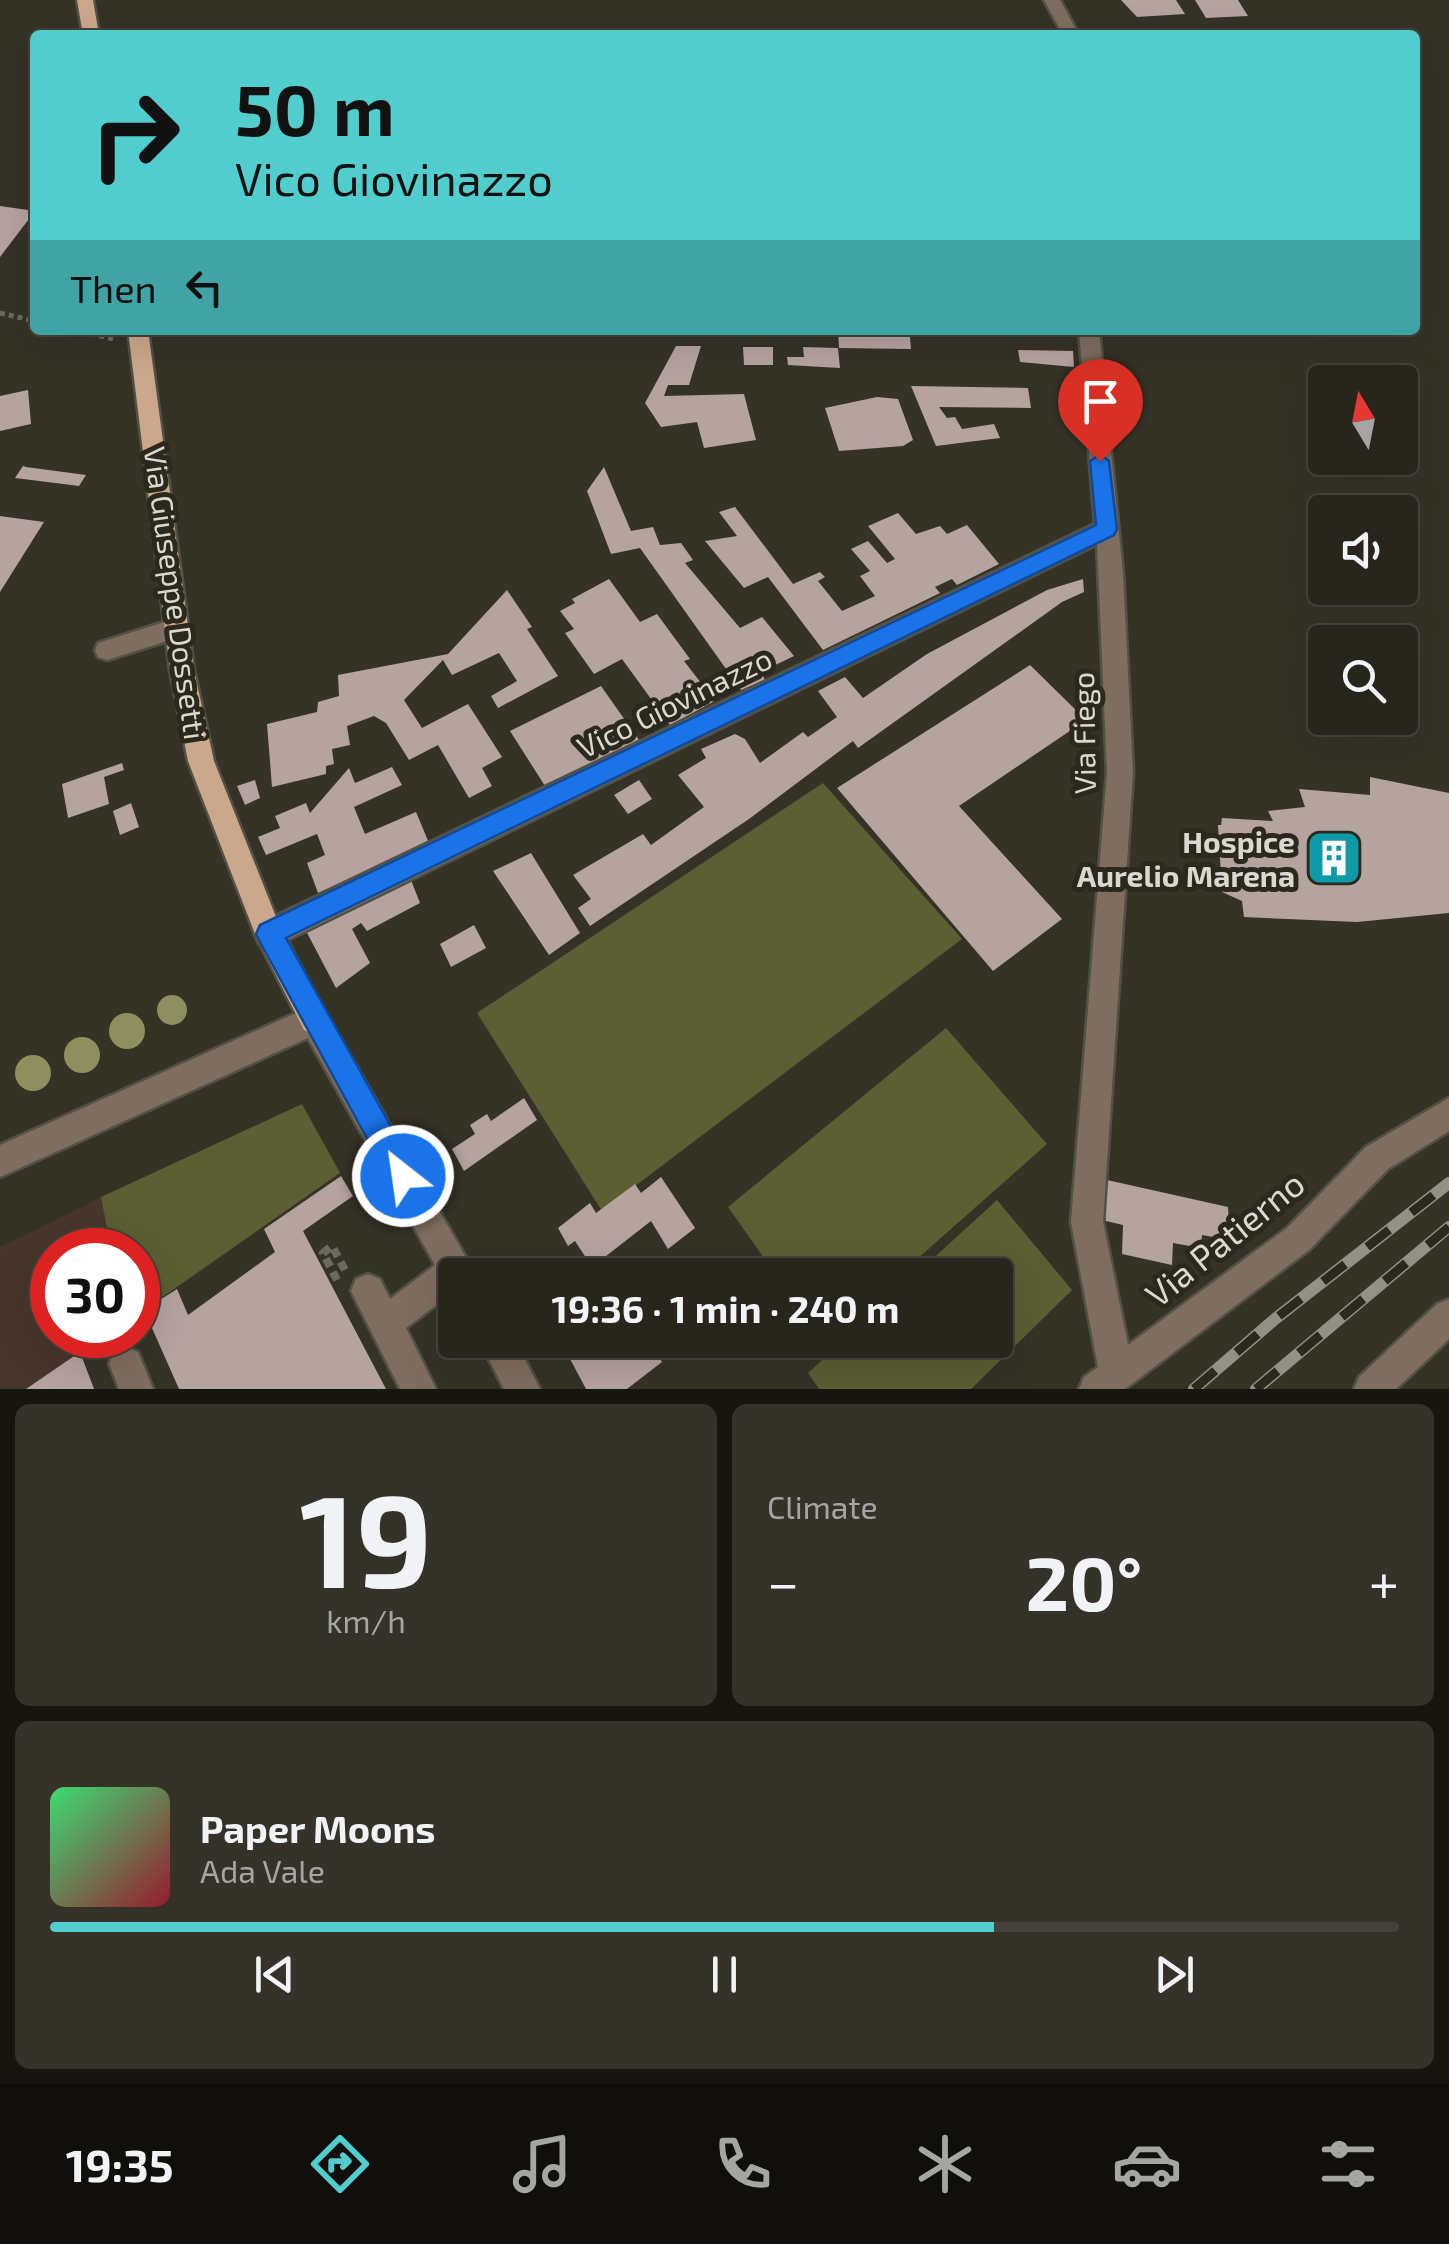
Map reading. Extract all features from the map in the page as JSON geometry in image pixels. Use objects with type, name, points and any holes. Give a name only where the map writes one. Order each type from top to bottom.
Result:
[{"type":"main road","points":[[85,0],[90,30]]},
{"type":"main road","name":"Via Giuseppe Dossetti","points":[[139,336],[177,628],[201,762],[269,934],[314,1020]]},
{"type":"street","points":[[1052,0],[1069,30]]},
{"type":"street","name":"Via Fiego","points":[[1089,335],[1120,772],[1088,1155],[1087,1222],[1106,1381]]},
{"type":"street","name":"Vico Giovinazzo","points":[[269,934],[1106,529]]},
{"type":"street","points":[[107,650],[177,628]]},
{"type":"street","points":[[0,1161],[314,1020]]},
{"type":"street","name":"Via Giuseppe Dossetti","points":[[314,1020],[450,1258]]},
{"type":"street","name":"Via Patierno","points":[[1106,1381],[1298,1238],[1377,1158],[1449,1113]]},
{"type":"street","points":[[358,1283],[419,1389]]},
{"type":"street","points":[[384,1324],[438,1286]]},
{"type":"street","points":[[1371,1389],[1449,1316]]},
{"type":"street","points":[[506,1358],[523,1389]]},
{"type":"path","points":[[0,313],[30,320]]},
{"type":"path","points":[[330,1267],[322,1253],[332,1246],[358,1283]]},
{"type":"shaded area","points":[[101,1197],[107,1228],[38,1228]]},
{"type":"shaded area","points":[[30,1232],[30,1358],[72,1358],[26,1389],[0,1389],[0,1247]]},
{"type":"green space","points":[[823,783],[962,939],[602,1211],[477,1013]]},
{"type":"green space","points":[[946,1028],[1047,1144],[918,1258],[764,1258],[728,1207]]},
{"type":"green space","points":[[302,1104],[340,1173],[160,1299],[160,1228],[107,1228],[101,1197]]},
{"type":"green space","points":[[997,1200],[1072,1290],[1013,1348],[1013,1258],[934,1258]]},
{"type":"green space","points":[[824,1358],[1003,1358],[971,1389],[819,1389],[808,1373]]},
{"type":"building","points":[[1121,0],[1176,0],[1185,14],[1137,17]]},
{"type":"building","points":[[1195,0],[1238,0],[1248,16],[1206,18]]},
{"type":"building","points":[[0,206],[30,210],[30,218],[0,257]]},
{"type":"building","points":[[838,335],[897,335],[910,337],[911,349],[839,348]]},
{"type":"building","points":[[676,346],[701,346],[689,385],[668,385],[664,396],[744,394],[756,440],[704,448],[697,422],[661,427],[645,403]]},
{"type":"building","points":[[743,347],[773,347],[773,365],[744,365]]},
{"type":"building","points":[[803,347],[838,348],[840,368],[788,365],[787,357],[804,357]]},
{"type":"building","points":[[1018,350],[1073,351],[1074,367],[1020,362]]},
{"type":"building","points":[[911,386],[1028,388],[1031,408],[939,407],[947,418],[955,417],[962,429],[994,424],[1000,438],[936,446]]},
{"type":"building","points":[[28,390],[31,424],[0,431],[0,396]]},
{"type":"building","points":[[877,397],[898,399],[913,440],[903,446],[839,451],[825,408]]},
{"type":"building","points":[[23,466],[86,475],[79,486],[15,478]]},
{"type":"building","points":[[604,467],[631,531],[653,527],[660,545],[681,543],[693,560],[685,563],[740,628],[762,617],[794,656],[761,672],[765,680],[741,690],[640,548],[611,554],[587,491]]},
{"type":"building","points":[[735,507],[793,584],[820,572],[825,577],[818,581],[842,611],[875,596],[860,576],[870,571],[851,549],[868,541],[887,563],[895,559],[868,526],[898,513],[916,534],[940,526],[947,534],[967,525],[999,564],[957,585],[952,579],[935,587],[940,593],[823,650],[768,577],[744,588],[705,541],[737,536],[719,512]]},
{"type":"building","points":[[0,516],[44,522],[0,592]]},
{"type":"building","points":[[609,579],[640,622],[657,614],[690,659],[684,661],[715,701],[670,725],[622,659],[594,674],[565,633],[574,629],[560,611],[575,603],[572,599]]},
{"type":"building","points":[[1083,579],[1084,592],[1062,602],[858,748],[853,741],[749,819],[590,926],[578,908],[591,899],[573,875],[643,834],[651,845],[704,807],[678,775],[706,758],[701,749],[735,734],[745,739],[760,763],[803,732],[808,737],[837,717],[818,691],[845,677],[863,698],[927,654],[1047,590]]},
{"type":"building","points":[[507,590],[558,676],[498,708],[491,696],[517,681],[499,653],[452,675],[443,660],[404,700],[422,728],[468,704],[502,757],[482,768],[492,786],[469,798],[438,745],[409,760],[386,723],[374,716],[347,726],[350,745],[332,749],[334,764],[326,766],[326,774],[272,787],[267,724],[317,712],[318,702],[339,696],[338,675],[448,654]]},
{"type":"building","points":[[1030,665],[1086,720],[959,806],[1062,919],[993,971],[837,788]]},
{"type":"building","points":[[601,686],[639,740],[545,786],[510,731]]},
{"type":"building","points":[[122,763],[124,770],[104,777],[109,804],[68,818],[62,784]]},
{"type":"building","points":[[392,767],[402,785],[354,807],[365,834],[416,812],[429,843],[318,893],[307,863],[325,855],[317,834],[266,855],[258,837],[280,828],[275,816],[306,803],[310,813],[349,768],[355,783]]},
{"type":"building","name":"Hospice Aurelio Marena","points":[[1370,777],[1449,793],[1449,913],[1357,922],[1244,917],[1242,901],[1222,892],[1218,825],[1222,818],[1273,821],[1268,811],[1305,807],[1299,789],[1370,795]]},
{"type":"building","points":[[255,780],[260,798],[245,805],[237,786]]},
{"type":"building","points":[[639,780],[652,799],[628,814],[614,795]]},
{"type":"building","points":[[131,803],[139,827],[120,835],[113,811]]},
{"type":"building","points":[[531,853],[580,933],[549,955],[493,871]]},
{"type":"building","points":[[409,875],[420,903],[367,931],[361,923],[352,929],[370,963],[336,988],[305,929]]},
{"type":"building","points":[[474,925],[486,948],[451,967],[440,944]]},
{"type":"building","points":[[524,1098],[537,1120],[464,1171],[452,1149],[475,1134],[470,1125],[487,1114],[491,1121]]},
{"type":"building","points":[[341,1176],[353,1196],[303,1231],[386,1389],[179,1389],[160,1346],[160,1300],[177,1289],[188,1315],[275,1252],[264,1229]]},
{"type":"building","points":[[661,1177],[695,1228],[668,1249],[651,1221],[604,1258],[586,1258],[575,1241],[568,1246],[558,1228],[590,1203],[596,1213],[635,1184],[641,1193]]},
{"type":"building","points":[[1107,1180],[1228,1207],[1230,1240],[1202,1235],[1201,1248],[1173,1243],[1172,1265],[1122,1254],[1123,1225],[1106,1221],[1103,1205]]},
{"type":"building","points":[[71,1358],[82,1358],[94,1389],[26,1389]]},
{"type":"building","points":[[570,1358],[660,1358],[662,1362],[627,1389],[586,1389]]},
{"type":"railway","points":[[1194,1389],[1275,1319],[1449,1183]]},
{"type":"railway","points":[[1256,1389],[1449,1227]]},
{"type":"place","name":"Hospice Aurelio Marena","points":[[1334,858]]},
{"type":"route","points":[[403,1176],[269,934],[1106,529],[1100,461]]}]
